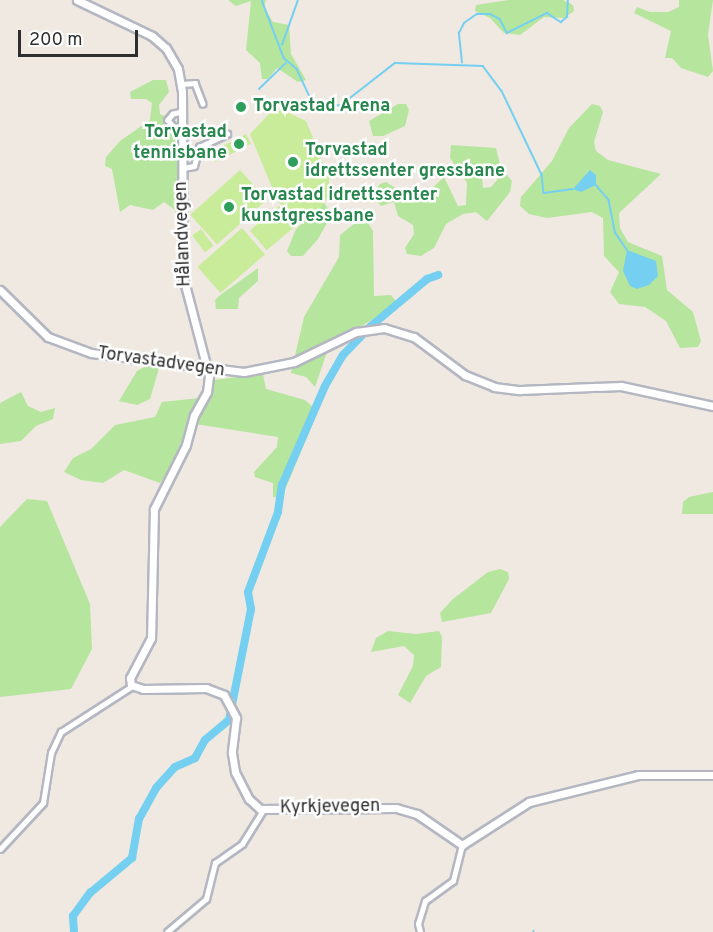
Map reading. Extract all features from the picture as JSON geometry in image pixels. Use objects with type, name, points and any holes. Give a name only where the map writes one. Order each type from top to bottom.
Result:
[{"type":"main road","name":"Hålandvegen","points":[[77,0],[156,39],[173,58],[182,84],[183,284],[207,370]]},
{"type":"main road","name":"Torvastadvegen","points":[[0,290],[43,333],[67,347],[207,370],[243,372],[274,368],[308,357],[356,332],[384,328],[414,337],[465,375],[494,387],[520,390],[621,386],[713,406]]},
{"type":"main road","points":[[132,686],[130,678],[151,638],[154,509],[207,392],[207,370]]},
{"type":"main road","name":"Kyrkjevegen","points":[[132,686],[206,688],[224,694],[236,718],[232,753],[235,772],[249,799],[263,810],[396,808],[417,814],[462,845]]},
{"type":"main road","points":[[462,845],[529,802],[638,775],[676,772],[713,775]]},
{"type":"street","points":[[182,84],[195,83],[203,104]]},
{"type":"street","points":[[182,112],[172,114],[168,120],[182,137]]},
{"type":"street","name":"Hålandvegen","points":[[183,168],[194,166],[200,147],[227,134]]},
{"type":"street","points":[[0,849],[43,803],[51,753],[61,732],[132,686]]},
{"type":"street","points":[[167,932],[206,899],[215,863],[242,844],[263,810]]},
{"type":"street","points":[[420,932],[418,924],[425,901],[453,881],[462,845]]},
{"type":"green space","points":[[228,0],[266,0],[264,7],[273,22],[289,25],[291,54],[306,80],[298,82],[277,68],[268,79],[262,79],[260,63],[246,50],[251,1],[236,6]]},
{"type":"green space","points":[[509,0],[563,0],[573,5],[574,11],[564,18],[544,17],[520,35],[504,33],[490,18],[475,11],[476,5]]},
{"type":"green space","points":[[679,0],[713,0],[708,35],[713,71],[708,77],[681,68],[672,58],[665,58],[671,31],[634,13],[637,7],[650,12],[668,12],[679,7]]},
{"type":"green space","points":[[153,80],[166,80],[169,92],[159,105],[160,114],[189,127],[185,220],[177,223],[175,210],[164,202],[153,210],[130,205],[120,212],[112,169],[105,166],[106,157],[120,141],[150,120],[152,103],[146,99],[131,99],[130,92]]},
{"type":"green space","points":[[398,104],[406,104],[409,110],[405,126],[383,136],[373,136],[369,121]]},
{"type":"green space","points":[[592,104],[600,106],[603,112],[594,142],[596,151],[608,160],[661,174],[619,213],[620,228],[628,242],[662,256],[667,290],[693,312],[701,341],[698,347],[680,348],[666,321],[645,307],[619,304],[610,292],[619,272],[604,256],[603,218],[592,212],[547,218],[529,214],[520,206],[521,197],[552,161],[569,128]]},
{"type":"green space","points":[[282,110],[306,121],[329,177],[329,195],[321,207],[310,213],[295,214],[278,202],[250,134],[269,114]]},
{"type":"green space","points":[[246,134],[251,144],[215,162],[210,152]]},
{"type":"green space","points":[[451,145],[496,148],[500,165],[481,167],[483,188],[491,187],[504,172],[512,181],[510,192],[487,221],[476,212],[463,214],[446,224],[434,248],[421,256],[407,254],[405,248],[414,234],[413,225],[398,216],[394,202],[381,206],[371,196],[380,184],[386,182],[418,202],[444,177],[458,206],[466,205],[467,183],[450,158]]},
{"type":"green space","name":"Torvastad idrettssenter kunstgressbane","points":[[240,170],[267,200],[217,245],[190,215]]},
{"type":"green space","points":[[324,203],[332,214],[318,239],[303,256],[291,256],[287,251],[296,229]]},
{"type":"green space","points":[[279,206],[296,226],[267,250],[250,230]]},
{"type":"green space","points":[[368,223],[373,231],[374,296],[391,295],[398,304],[329,346],[315,387],[306,377],[291,373],[304,317],[339,257],[340,235],[354,224]]},
{"type":"green space","points":[[242,228],[265,254],[220,293],[197,267]]},
{"type":"green space","points":[[201,229],[214,246],[205,252],[192,236]]},
{"type":"green space","points":[[258,268],[258,281],[239,298],[238,309],[216,309],[215,300],[219,296]]},
{"type":"green space","points":[[148,365],[159,368],[150,399],[137,405],[119,401],[137,371]]},
{"type":"green space","points":[[263,374],[266,389],[305,400],[314,408],[313,423],[282,497],[273,497],[273,483],[255,477],[254,472],[277,447],[278,437],[189,423],[170,469],[160,483],[124,470],[103,483],[81,480],[64,472],[73,458],[91,449],[115,425],[155,417],[162,402],[200,398],[213,380]]},
{"type":"green space","points":[[21,392],[28,406],[41,412],[55,408],[53,419],[36,426],[21,441],[0,444],[0,403]]},
{"type":"green space","points":[[713,492],[713,514],[682,514],[683,502],[689,497]]},
{"type":"green space","points":[[27,499],[47,501],[90,604],[92,649],[71,689],[0,697],[0,527]]},
{"type":"green space","points":[[500,569],[508,572],[509,579],[491,613],[442,622],[440,613],[453,599],[488,572]]},
{"type":"green space","points":[[388,631],[416,634],[439,631],[442,637],[441,667],[426,676],[410,703],[398,695],[413,666],[414,655],[404,646],[371,652],[376,638]]},
{"type":"water","points":[[590,170],[596,175],[596,185],[581,192],[573,189]]},
{"type":"water","points":[[627,250],[656,261],[658,276],[649,285],[637,289],[630,286],[623,271]]},
{"type":"waterway","points":[[262,0],[284,58],[297,69],[310,97],[329,106],[341,105],[395,63],[483,66],[502,91],[542,175],[544,193],[573,189]]},
{"type":"waterway","points":[[282,45],[298,0]]},
{"type":"waterway","points":[[462,63],[459,33],[464,23],[477,14],[490,14],[500,19],[507,33],[547,13],[561,22],[567,17],[568,0]]},
{"type":"waterway","points":[[259,89],[286,63]]},
{"type":"waterway","points":[[596,185],[609,200],[615,232],[627,250]]},
{"type":"waterway","points":[[74,932],[73,916],[90,893],[132,858],[139,819],[156,788],[175,767],[195,758],[205,740],[229,720],[251,609],[248,592],[278,512],[282,485],[325,386],[343,355],[371,326],[427,279],[438,275]]},
{"type":"place","name":"Torvastad Arena","points":[[241,107]]},
{"type":"place","name":"Torvastad tennisbane","points":[[239,144]]},
{"type":"place","name":"Torvastad idrettssenter gressbane","points":[[293,162]]},
{"type":"place","name":"Torvastad idrettssenter kunstgressbane","points":[[229,207]]}]
